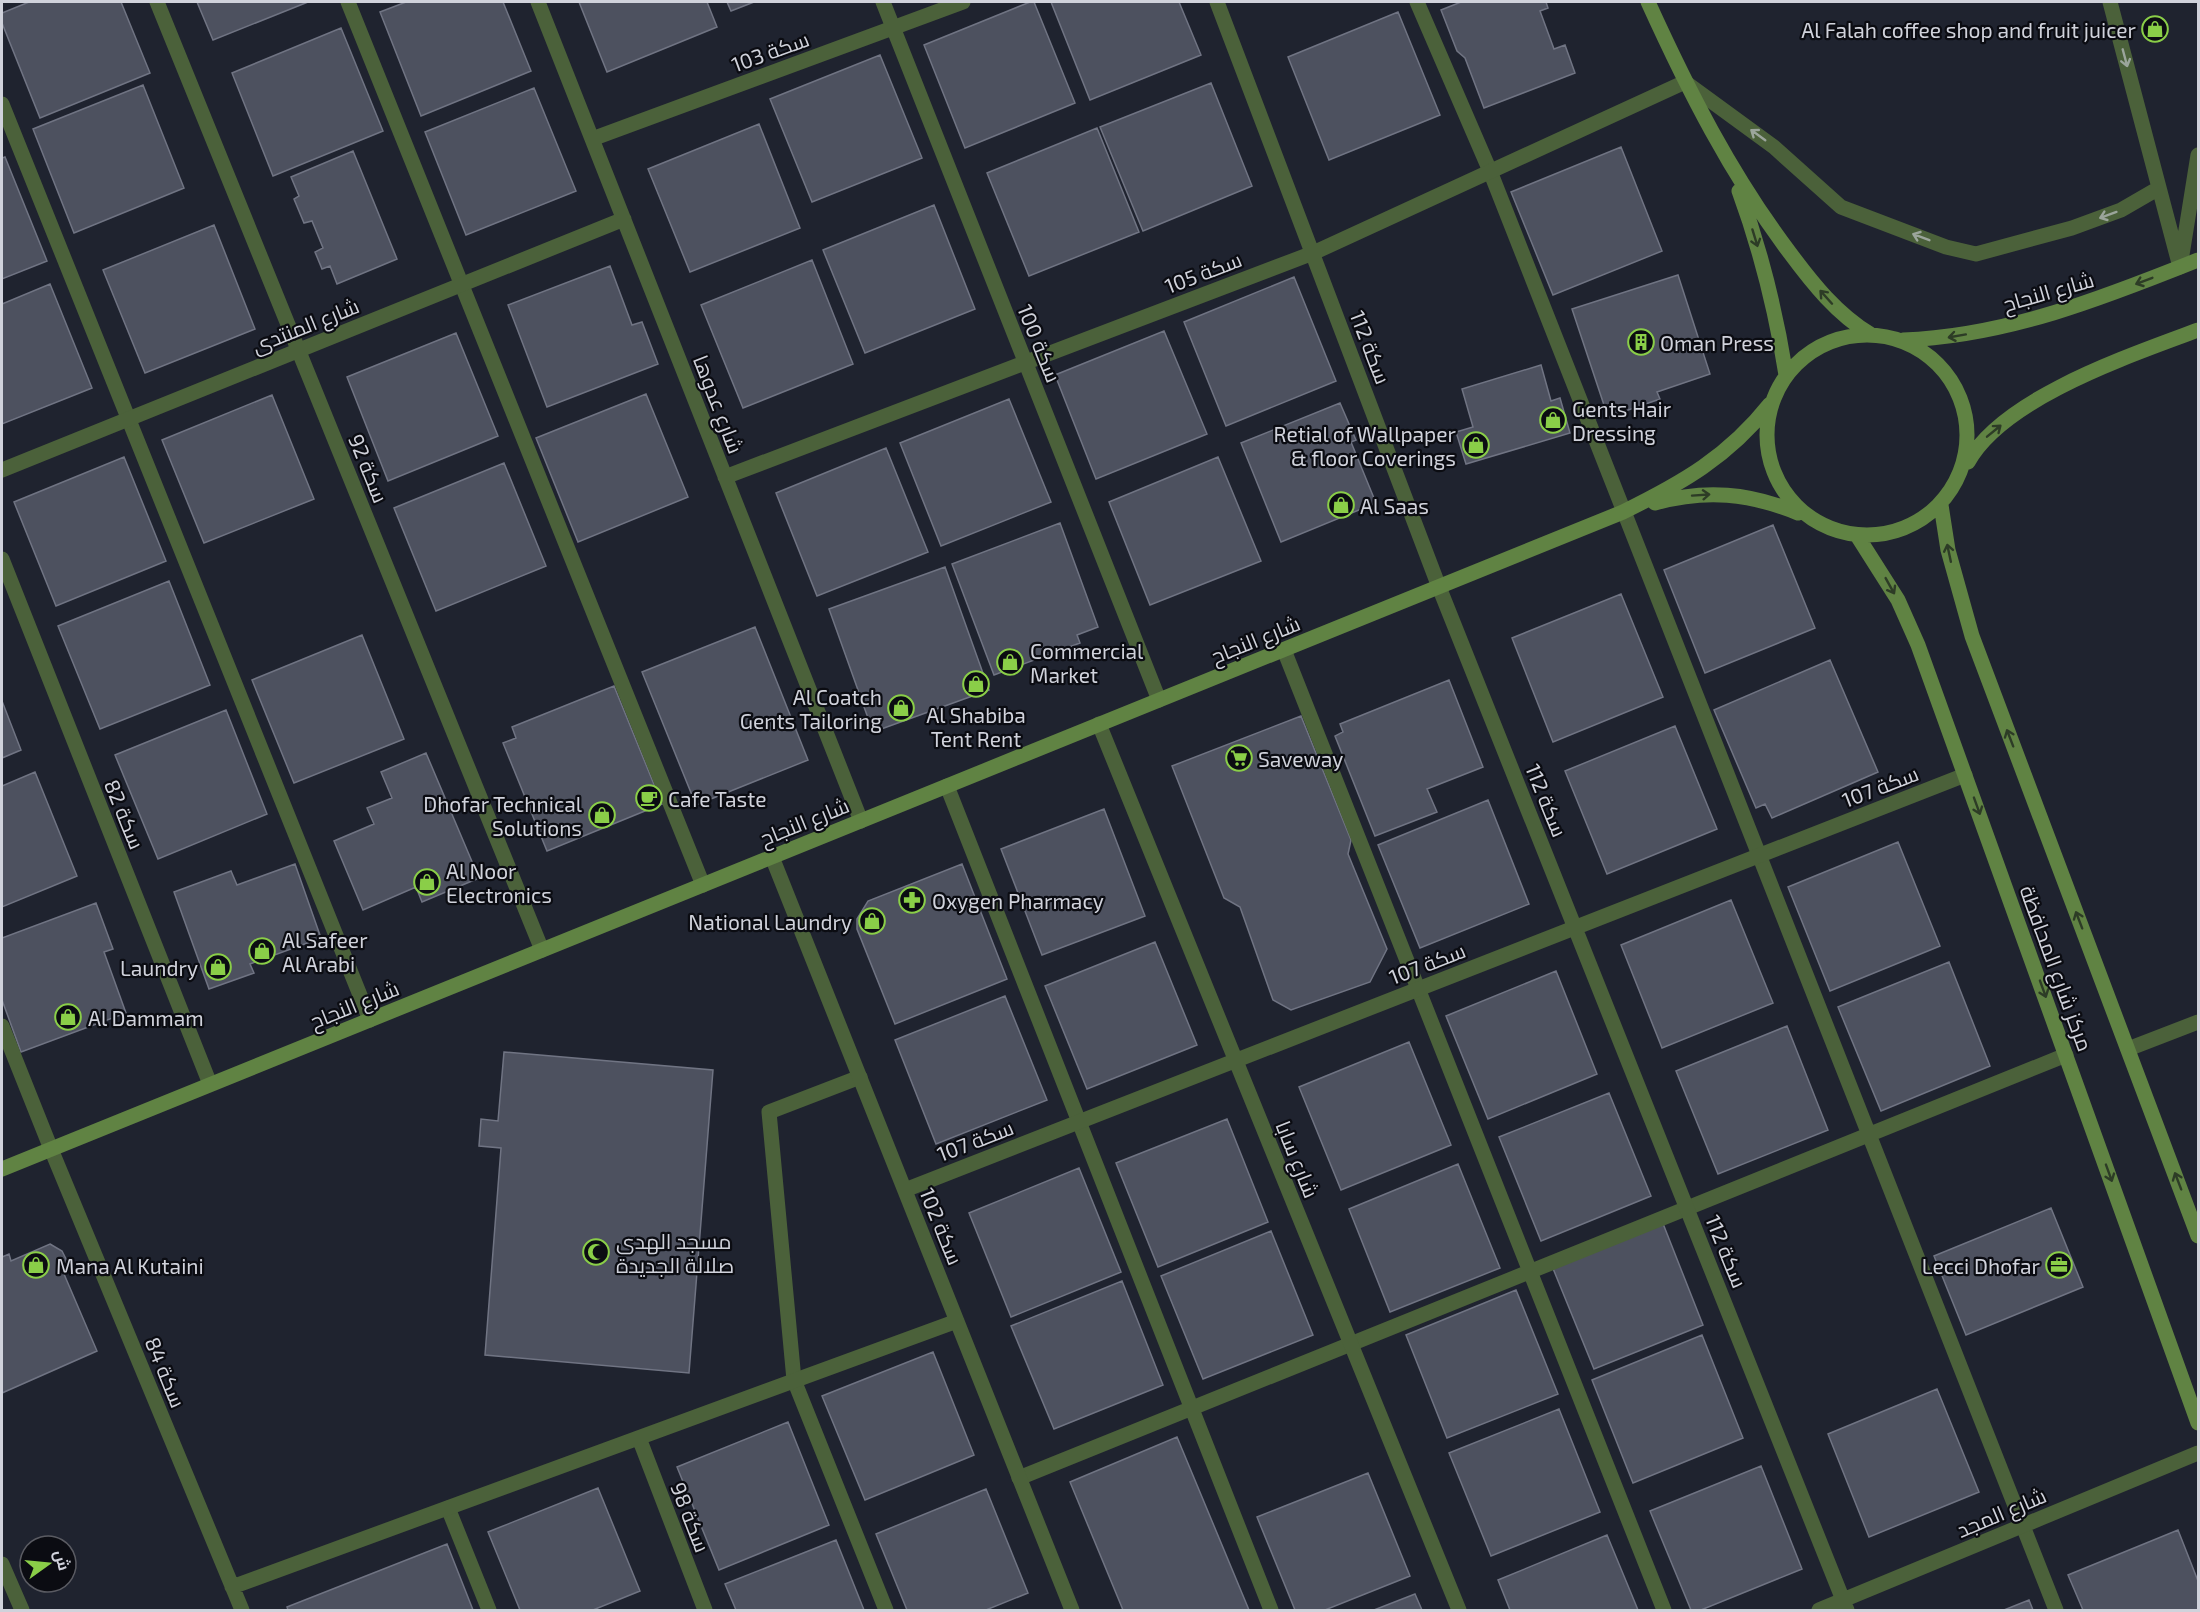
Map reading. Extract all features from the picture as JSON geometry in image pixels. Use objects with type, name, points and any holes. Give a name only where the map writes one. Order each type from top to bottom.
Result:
[{"type":"street","name":"سكة 92","points":[[157,2],[542,950]]},
{"type":"street","points":[[348,2],[703,885]]},
{"type":"street","name":"شارع عدوها","points":[[538,2],[861,821]]},
{"type":"street","name":"سكة 100","points":[[883,2],[1159,700]]},
{"type":"street","name":"سكة 103","points":[[592,139],[963,2]]},
{"type":"street","name":"سكة 112","points":[[1217,2],[1439,586],[1846,1605]]},
{"type":"street","points":[[1417,2],[1490,171],[2056,1611]]},
{"type":"street","points":[[1648,2],[1685,82],[1749,196],[1808,277],[1838,311],[1870,334]]},
{"type":"street","points":[[2110,2],[2180,267]]},
{"type":"street","points":[[1685,82],[1774,147],[1841,207],[1946,247],[1976,254],[2072,228],[2121,210],[2159,188]]},
{"type":"street","name":"سكة 105","points":[[725,477],[1313,253],[1685,82]]},
{"type":"street","points":[[2,104],[370,1020]]},
{"type":"street","points":[[2180,267],[2199,155]]},
{"type":"street","points":[[1729,163],[1765,271],[1780,334],[1786,375]]},
{"type":"street","name":"شارع المنتدى","points":[[2,470],[624,219]]},
{"type":"street","name":"شارع النجاح","points":[[1903,340],[1953,338],[2029,320],[2094,300],[2199,260]]},
{"type":"street","points":[[1959,478],[1967,446],[1965,412],[1953,382],[1931,357],[1903,340],[1870,334],[1838,338],[1808,353],[1786,375],[1770,404],[1766,436],[1771,468],[1784,494],[1804,515],[1830,530],[1858,537],[1889,535],[1917,524],[1941,505],[1959,478],[1981,442],[2018,412],[2093,372],[2199,330]]},
{"type":"street","name":"شارع النجاح","points":[[1623,512],[1709,465],[1738,441],[1770,404]]},
{"type":"street","name":"شارع النجاح","points":[[2,1169],[1623,512],[1665,500],[1725,494],[1752,496],[1804,515]]},
{"type":"street","name":"مركز شارع المحافظة","points":[[1941,505],[1948,550],[1971,636],[2199,1236]]},
{"type":"street","name":"مركز شارع المحافظة","points":[[1858,537],[1898,600],[1918,645],[2199,1423]]},
{"type":"street","name":"سكة 82","points":[[2,559],[210,1084]]},
{"type":"street","points":[[1284,650],[1664,1611]]},
{"type":"street","name":"شارع سابا","points":[[1099,724],[1459,1611]]},
{"type":"street","name":"سكة 107","points":[[905,1190],[1965,775]]},
{"type":"street","points":[[947,786],[1270,1611]]},
{"type":"street","name":"سكة 102","points":[[772,857],[1072,1611]]},
{"type":"street","points":[[2128,1049],[2199,1022]]},
{"type":"street","name":"سكة 84","points":[[2,1026],[242,1611]]},
{"type":"street","points":[[1019,1478],[2067,1055]]},
{"type":"street","points":[[860,1077],[768,1112],[794,1380],[886,1611]]},
{"type":"street","points":[[232,1587],[957,1321]]},
{"type":"street","name":"سكة 98","points":[[639,1438],[705,1611]]},
{"type":"street","name":"شارع المجد","points":[[1819,1611],[1846,1605],[2023,1526],[2199,1453]]},
{"type":"street","points":[[448,1508],[489,1611]]},
{"type":"street","points":[[2,1564],[22,1611]]},
{"type":"building","points":[[29,2],[121,2],[150,73],[40,118],[2,23],[2,13]]},
{"type":"building","points":[[197,2],[308,2],[213,40]]},
{"type":"building","points":[[406,2],[503,2],[531,71],[421,116],[380,12]]},
{"type":"building","points":[[579,2],[707,2],[717,27],[607,72]]},
{"type":"building","points":[[727,2],[754,2],[731,11]]},
{"type":"building","points":[[1034,2],[1075,103],[965,148],[924,45]]},
{"type":"building","points":[[1051,2],[1179,2],[1201,55],[1090,100]]},
{"type":"building","points":[[1461,2],[1546,2],[1548,8],[1540,11],[1554,49],[1565,45],[1575,73],[1484,108],[1465,58],[1457,51],[1441,10]]},
{"type":"building","points":[[1398,12],[1440,115],[1329,160],[1288,57]]},
{"type":"building","points":[[341,28],[383,131],[273,176],[232,73]]},
{"type":"building","points":[[880,55],[922,158],[812,202],[770,99]]},
{"type":"building","points":[[1211,83],[1252,186],[1143,231],[1100,127]]},
{"type":"building","points":[[143,85],[184,188],[74,233],[33,129]]},
{"type":"building","points":[[534,88],[576,191],[466,235],[425,132]]},
{"type":"building","points":[[759,124],[800,228],[690,272],[648,169]]},
{"type":"building","points":[[1097,128],[1139,232],[1029,276],[987,173]]},
{"type":"building","points":[[1621,147],[1662,251],[1553,295],[1511,192]]},
{"type":"building","points":[[353,151],[397,259],[337,284],[330,266],[322,269],[315,252],[323,248],[312,221],[304,223],[294,199],[299,196],[291,177]]},
{"type":"building","points":[[5,157],[47,261],[2,279],[2,158]]},
{"type":"building","points":[[934,205],[975,309],[865,353],[823,250]]},
{"type":"building","points":[[214,225],[255,329],[145,373],[103,270]]},
{"type":"building","points":[[812,260],[853,364],[743,408],[701,305]]},
{"type":"building","points":[[610,266],[632,325],[642,322],[658,364],[547,407],[508,305]]},
{"type":"building","name":"Oman Press","points":[[1678,275],[1710,374],[1657,392],[1660,399],[1608,417],[1572,309]]},
{"type":"building","points":[[1294,277],[1336,381],[1226,426],[1184,322]]},
{"type":"building","points":[[50,284],[92,388],[2,424],[2,304]]},
{"type":"building","points":[[1164,331],[1207,434],[1096,479],[1055,375]]},
{"type":"building","points":[[456,333],[498,436],[388,481],[347,377]]},
{"type":"building","points":[[1541,365],[1551,401],[1560,398],[1570,433],[1466,464],[1456,432],[1473,427],[1462,389]]},
{"type":"building","points":[[646,394],[688,497],[578,542],[536,438]]},
{"type":"building","points":[[272,395],[314,499],[204,543],[162,440]]},
{"type":"building","points":[[1009,399],[1051,502],[941,546],[900,443]]},
{"type":"building","points":[[1340,403],[1356,440],[1351,442],[1376,503],[1281,542],[1241,443]]},
{"type":"building","points":[[886,448],[928,552],[817,596],[776,493]]},
{"type":"building","points":[[124,457],[166,561],[56,606],[14,502]]},
{"type":"building","points":[[1218,457],[1261,561],[1150,605],[1109,502]]},
{"type":"building","points":[[504,463],[546,566],[436,611],[394,508]]},
{"type":"building","points":[[1060,523],[1098,627],[1077,635],[1080,643],[994,675],[952,564]]},
{"type":"building","points":[[1773,525],[1815,628],[1705,673],[1664,570]]},
{"type":"building","points":[[945,567],[989,690],[873,732],[829,609]]},
{"type":"building","points":[[169,581],[210,685],[100,729],[58,626]]},
{"type":"building","points":[[1621,594],[1663,697],[1553,742],[1512,638]]},
{"type":"building","points":[[755,627],[808,760],[696,805],[642,672]]},
{"type":"building","points":[[362,635],[404,739],[294,783],[252,680]]},
{"type":"building","points":[[1830,660],[1878,772],[1772,818],[1765,804],[1756,808],[1714,710]]},
{"type":"building","points":[[1449,680],[1483,767],[1427,789],[1437,812],[1375,836],[1335,736],[1343,732],[1340,724]]},
{"type":"building","points":[[614,686],[662,804],[547,851],[503,743],[516,738],[512,727]]},
{"type":"building","points":[[2,701],[21,750],[2,758]]},
{"type":"building","points":[[226,710],[267,814],[158,859],[115,755]]},
{"type":"building","points":[[1301,716],[1351,840],[1348,854],[1387,949],[1370,982],[1291,1010],[1273,1000],[1240,907],[1224,898],[1172,766]]},
{"type":"building","points":[[1675,726],[1717,829],[1607,874],[1565,771]]},
{"type":"building","points":[[426,753],[479,878],[422,902],[416,887],[363,910],[334,841],[374,824],[367,808],[392,798],[381,772]]},
{"type":"building","points":[[35,772],[77,876],[2,907],[2,786]]},
{"type":"building","points":[[1488,800],[1529,904],[1420,948],[1378,845]]},
{"type":"building","points":[[1104,809],[1145,916],[1042,955],[1001,849]]},
{"type":"building","points":[[1898,842],[1940,946],[1830,991],[1788,887]]},
{"type":"building","points":[[295,864],[321,938],[250,964],[254,973],[209,989],[174,892],[231,871],[237,885]]},
{"type":"building","points":[[962,864],[1007,979],[895,1024],[857,929],[857,919],[868,901]]},
{"type":"building","points":[[1731,900],[1773,1003],[1662,1048],[1621,945]]},
{"type":"building","points":[[96,903],[113,949],[104,952],[126,1013],[21,1052],[2,1000],[2,938]]},
{"type":"building","points":[[1155,942],[1197,1045],[1087,1089],[1045,986]]},
{"type":"building","points":[[1949,962],[1990,1066],[1881,1111],[1838,1007]]},
{"type":"building","points":[[1556,971],[1597,1074],[1488,1119],[1446,1016]]},
{"type":"building","points":[[1005,996],[1047,1100],[936,1144],[895,1040]]},
{"type":"building","points":[[1787,1026],[1828,1130],[1718,1174],[1676,1071]]},
{"type":"building","points":[[1409,1042],[1451,1145],[1341,1190],[1299,1087]]},
{"type":"building","name":"مسجد الهدى صلالة الجديدة","points":[[504,1052],[713,1070],[689,1373],[485,1355],[501,1148],[479,1146],[481,1119],[498,1121]]},
{"type":"building","points":[[1609,1093],[1651,1196],[1541,1241],[1499,1137]]},
{"type":"building","points":[[1227,1119],[1268,1222],[1158,1267],[1116,1163]]},
{"type":"building","points":[[1458,1164],[1500,1268],[1390,1312],[1349,1209]]},
{"type":"building","points":[[1079,1168],[1121,1272],[1011,1317],[969,1213]]},
{"type":"building","points":[[2051,1208],[2083,1287],[1966,1335],[1934,1256]]},
{"type":"building","points":[[1662,1221],[1703,1325],[1594,1369],[1552,1266]]},
{"type":"building","points":[[1271,1231],[1313,1335],[1203,1379],[1161,1276]]},
{"type":"building","points":[[50,1244],[62,1251],[66,1259],[67,1267],[64,1274],[97,1351],[2,1393],[2,1257],[9,1254],[11,1261]]},
{"type":"building","points":[[1122,1281],[1163,1385],[1054,1429],[1011,1326]]},
{"type":"building","points":[[1516,1290],[1558,1394],[1447,1438],[1406,1335]]},
{"type":"building","points":[[1702,1335],[1743,1438],[1633,1483],[1592,1380]]},
{"type":"building","points":[[933,1352],[974,1455],[865,1500],[822,1396]]},
{"type":"building","points":[[1937,1389],[1979,1492],[1869,1537],[1828,1434]]},
{"type":"building","points":[[1559,1409],[1600,1512],[1491,1556],[1449,1453]]},
{"type":"building","points":[[788,1422],[829,1525],[719,1570],[677,1467]]},
{"type":"building","points":[[1177,1437],[1249,1610],[1123,1610],[1070,1482]]},
{"type":"building","points":[[1761,1466],[1802,1569],[1701,1610],[1691,1610],[1650,1511]]},
{"type":"building","points":[[1368,1473],[1410,1576],[1325,1610],[1295,1610],[1257,1517]]},
{"type":"building","points":[[598,1488],[640,1591],[593,1610],[520,1610],[488,1532]]},
{"type":"building","points":[[986,1489],[1028,1593],[986,1610],[907,1610],[876,1534]]},
{"type":"building","points":[[2178,1530],[2198,1581],[2198,1610],[2083,1610],[2068,1575]]},
{"type":"building","points":[[1607,1535],[1638,1610],[1510,1610],[1498,1580]]},
{"type":"building","points":[[836,1540],[864,1610],[736,1610],[725,1584]]},
{"type":"building","points":[[447,1544],[473,1610],[288,1610],[287,1607]]},
{"type":"building","points":[[1415,1594],[1422,1610],[1374,1610]]},
{"type":"building","points":[[2029,1600],[2033,1610],[2004,1610]]},
{"type":"place","name":"Al Falah coffee shop and fruit juicer","points":[[2155,29]]},
{"type":"place","name":"Oman Press","points":[[1641,342]]},
{"type":"place","name":"Gents Hair Dressing","points":[[1553,420]]},
{"type":"place","name":"Retial of Wallpaper & floor Coverings","points":[[1476,445]]},
{"type":"place","name":"Al Saas","points":[[1341,505]]},
{"type":"place","name":"Commercial Market","points":[[1010,662]]},
{"type":"place","name":"Al Shabiba Tent Rent","points":[[976,684]]},
{"type":"place","name":"Al Coatch Gents Tailoring","points":[[901,708]]},
{"type":"place","name":"Saveway","points":[[1239,758]]},
{"type":"place","name":"Cafe Taste","points":[[649,798]]},
{"type":"place","name":"Dhofar Technical Solutions","points":[[602,815]]},
{"type":"place","name":"Al Noor Electronics","points":[[427,882]]},
{"type":"place","name":"Oxygen Pharmacy","points":[[912,900]]},
{"type":"place","name":"National Laundry","points":[[872,921]]},
{"type":"place","name":"Al Safeer Al Arabi","points":[[262,951]]},
{"type":"place","name":"Laundry","points":[[218,967]]},
{"type":"place","name":"Al Dammam","points":[[68,1017]]},
{"type":"place","name":"مسجد الهدى صلالة الجديدة","points":[[596,1252]]},
{"type":"place","name":"Mana Al Kutaini","points":[[36,1265]]},
{"type":"place","name":"Lecci Dhofar","points":[[2059,1265]]}]
